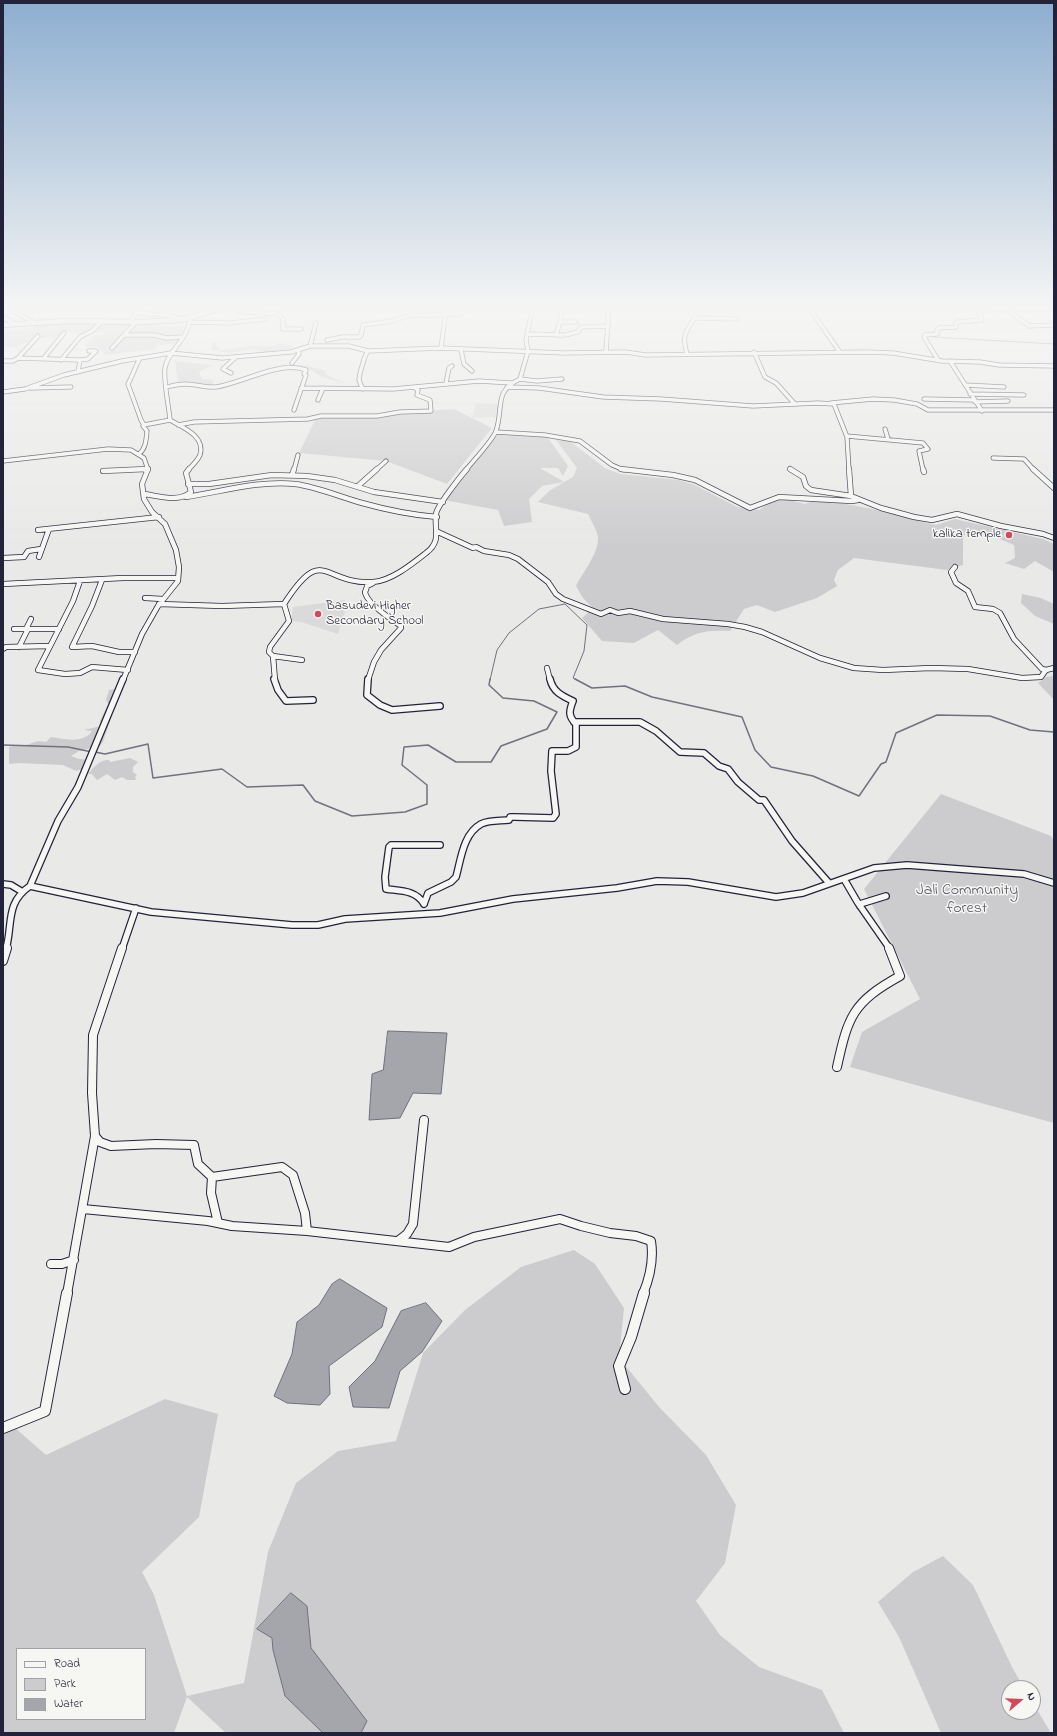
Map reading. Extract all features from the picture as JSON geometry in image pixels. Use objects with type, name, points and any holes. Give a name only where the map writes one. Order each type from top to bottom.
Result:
[{"type":"street","points":[[3,392],[29,388],[70,387]]},
{"type":"street","points":[[129,387],[132,399],[144,425],[143,426],[147,431],[145,447],[139,454]]},
{"type":"street","points":[[166,387],[170,420]]},
{"type":"street","points":[[294,410],[301,388],[363,389],[420,387]]},
{"type":"street","points":[[507,387],[539,388],[584,396],[661,399],[752,406],[893,399],[917,403],[928,410],[1054,410]]},
{"type":"street","points":[[440,706],[403,710],[387,709],[367,695],[366,688],[378,654],[385,644],[401,628],[401,626],[390,619],[369,601],[365,592],[367,586],[395,574],[418,561],[428,552],[437,538],[438,517],[436,513],[469,465],[496,432],[502,395],[507,387]]},
{"type":"street","points":[[779,387],[794,403]]},
{"type":"street","points":[[966,387],[982,411]]},
{"type":"street","points":[[318,400],[323,388]]},
{"type":"street","points":[[178,425],[194,422],[308,419],[321,416],[377,416],[400,412],[431,411],[430,400],[419,398],[417,395],[418,390],[414,388]]},
{"type":"street","points":[[970,394],[1024,395]]},
{"type":"street","points":[[924,399],[1008,401]]},
{"type":"street","points":[[830,403],[835,405],[847,436],[851,496]]},
{"type":"street","points":[[144,425],[170,420],[197,435],[200,442],[200,455],[186,473],[186,480],[191,492],[186,497]]},
{"type":"street","points":[[885,429],[888,440]]},
{"type":"street","points":[[496,432],[544,435],[580,441],[612,465],[624,470],[673,475],[695,480],[750,508],[756,507],[778,497],[852,501],[858,500]]},
{"type":"street","points":[[847,436],[922,442],[928,449],[919,451],[924,472]]},
{"type":"street","points":[[3,461],[108,449],[131,450],[139,454],[144,458],[148,468],[142,484],[144,499],[147,506],[165,524],[176,550],[179,567],[177,578],[178,581],[159,604],[142,634],[78,787],[58,821],[30,886],[21,891],[16,899],[11,912],[9,938],[3,961]]},
{"type":"street","points":[[292,475],[298,455]]},
{"type":"street","points":[[993,458],[1024,459],[1054,488]]},
{"type":"street","points":[[358,486],[386,461]]},
{"type":"street","points":[[103,471],[145,470],[148,468]]},
{"type":"street","points":[[790,469],[803,477],[806,486],[811,490],[851,496],[858,500],[926,519],[938,519],[949,514],[956,514],[1001,526],[1043,534],[1054,538]]},
{"type":"street","points":[[188,484],[209,484],[253,477],[292,475],[322,477],[396,496],[444,502]]},
{"type":"street","points":[[144,494],[186,497],[258,485],[294,484],[328,492],[362,503],[414,515],[438,517]]},
{"type":"street","points":[[38,530],[159,517]]},
{"type":"street","points":[[39,557],[49,529]]},
{"type":"street","points":[[438,532],[450,536],[468,546],[518,558],[548,582],[556,594],[563,599],[601,614],[610,610],[618,613],[630,611],[663,619],[728,624],[745,627],[762,632],[820,658],[854,668],[883,670],[931,668],[968,669],[998,676],[1032,679],[1041,677],[1046,670]]},
{"type":"street","points":[[3,558],[21,558],[24,557],[26,552],[30,550],[42,549]]},
{"type":"street","points":[[955,567],[951,572],[952,578],[956,584],[968,590],[975,607],[993,609],[1000,613],[1014,639],[1027,655],[1042,669],[1046,670],[1054,668]]},
{"type":"street","points":[[302,660],[273,656],[269,652],[270,647],[289,621],[284,604],[297,584],[312,571],[319,569],[356,581],[378,581]]},
{"type":"street","points":[[3,584],[177,578]]},
{"type":"street","points":[[102,580],[92,606],[72,647],[92,646],[118,652],[135,652]]},
{"type":"street","points":[[80,581],[73,601],[38,670],[81,672],[86,668],[92,667],[128,670]]},
{"type":"street","points":[[145,598],[163,599]]},
{"type":"street","points":[[159,604],[222,606],[284,604]]},
{"type":"street","points":[[19,647],[30,620]]},
{"type":"street","points":[[14,629],[59,629]]},
{"type":"street","points":[[3,649],[6,647],[50,646]]},
{"type":"street","points":[[273,656],[273,677],[278,691],[286,701],[313,700]]},
{"type":"street","points":[[424,904],[428,893],[451,882],[456,877],[468,836],[481,824],[492,821],[509,820],[510,817],[515,816],[553,818],[556,814],[551,771],[552,751],[565,752],[574,750],[576,747],[577,728],[576,724],[570,718],[568,710],[573,701],[559,695],[551,684],[547,668]]},
{"type":"street","points":[[574,722],[640,722],[656,731],[680,752],[704,753],[718,766],[728,769],[738,782],[759,800],[764,800],[792,841],[829,883]]},
{"type":"street","points":[[425,914],[422,898],[414,893],[386,889],[385,877],[389,847],[391,845],[440,845]]},
{"type":"street","points":[[30,886],[171,914],[196,915],[292,925],[318,925],[345,919],[425,914],[513,899],[656,881],[688,882],[776,897],[803,893],[874,868],[907,865],[1024,874],[1054,883]]},
{"type":"street","points":[[837,1067],[847,1024],[854,1012],[876,990],[900,976],[892,953],[848,888],[844,879]]},
{"type":"street","points":[[3,884],[11,885],[21,891]]},
{"type":"street","points":[[860,906],[860,904],[886,896]]},
{"type":"street","points":[[3,1428],[45,1411],[74,1260],[95,1136],[92,1078],[93,1035],[136,908]]},
{"type":"street","points":[[398,1240],[407,1234],[413,1224],[424,1120]]},
{"type":"street","points":[[95,1136],[100,1142],[111,1146],[156,1144],[194,1145],[196,1160],[200,1168],[212,1177],[282,1167],[294,1175],[307,1231]]},
{"type":"street","points":[[212,1177],[211,1193],[218,1223]]},
{"type":"street","points":[[83,1209],[218,1223],[232,1226],[307,1231],[398,1240],[449,1247],[474,1237],[560,1219],[610,1233],[636,1236],[651,1241],[653,1256],[648,1282],[641,1300],[631,1337],[620,1366],[625,1389]]},
{"type":"street","points":[[51,1264],[62,1264],[74,1260]]},
{"type":"shaded area","points":[[476,403],[499,404],[497,417],[472,418]]},
{"type":"shaded area","name":"Basudevi Higher Secondary School","points":[[345,600],[347,605],[338,634],[301,622],[291,621],[293,607]]},
{"type":"green space","points":[[454,409],[492,428],[447,484],[386,461],[299,453],[316,418]]},
{"type":"green space","points":[[500,432],[546,435],[568,466],[563,476],[558,468],[540,468],[564,482],[542,486],[529,499],[532,522],[504,526],[498,510],[444,500]]},
{"type":"green space","points":[[556,440],[571,442],[605,468],[620,474],[679,480],[695,485],[737,507],[759,510],[772,501],[785,499],[805,504],[818,499],[873,509],[936,525],[955,519],[1043,539],[1054,544],[1054,572],[1035,561],[1024,569],[1005,563],[1015,558],[1014,545],[995,537],[966,532],[963,539],[963,565],[947,570],[854,558],[838,570],[834,580],[837,586],[817,598],[775,612],[757,605],[744,609],[730,631],[702,632],[683,640],[677,645],[658,630],[634,643],[602,641],[582,618],[593,608],[583,598],[576,586],[590,562],[598,543],[595,528],[588,514],[538,502],[549,491],[573,477],[577,468]]},
{"type":"green space","points":[[1022,594],[1041,598],[1054,604],[1054,624],[1035,616],[1021,603]]},
{"type":"green space","points":[[1054,676],[1054,700],[1038,683],[1046,677]]},
{"type":"green space","points":[[121,688],[103,742],[100,746],[79,751],[71,756],[79,759],[93,760],[91,766],[76,771],[63,765],[9,764],[9,747],[43,741],[46,742],[51,737],[73,740],[84,738],[92,731],[84,730],[101,726],[100,721],[108,704],[106,699],[109,690]]},
{"type":"green space","points":[[130,758],[138,762],[133,767],[133,772],[137,775],[135,777],[136,780],[127,780],[122,777],[115,780],[107,774],[97,780],[92,774],[88,774],[97,764],[102,761],[109,760],[110,762]]},
{"type":"green space","name":"Jali Community forest","points":[[941,794],[1051,836],[1054,841],[1054,1123],[850,1067],[862,1032],[920,999],[864,889]]},
{"type":"green space","points":[[574,1250],[595,1264],[624,1308],[619,1358],[660,1408],[706,1455],[736,1505],[725,1563],[696,1601],[720,1635],[759,1667],[822,1690],[844,1733],[226,1733],[187,1697],[174,1733],[3,1733],[3,1430],[14,1427],[46,1455],[165,1399],[218,1414],[199,1517],[142,1572],[154,1595],[187,1696],[244,1683],[268,1552],[296,1483],[338,1451],[396,1441],[423,1353],[465,1310],[521,1267]]},
{"type":"green space","points":[[943,1556],[973,1585],[1019,1680],[1001,1680],[1001,1720],[1041,1720],[1041,1716],[1051,1733],[941,1733],[899,1637],[878,1602],[913,1572]]},
{"type":"water","points":[[388,1031],[447,1033],[441,1094],[413,1093],[400,1118],[369,1120],[372,1074],[383,1070]]},
{"type":"water","points":[[340,1279],[387,1308],[382,1327],[329,1366],[330,1394],[320,1405],[287,1403],[274,1396],[292,1354],[297,1322],[319,1305],[332,1284]]},
{"type":"water","points":[[426,1303],[442,1321],[422,1352],[400,1371],[389,1408],[353,1407],[349,1387],[375,1361],[401,1311]]},
{"type":"water","points":[[291,1593],[307,1606],[311,1648],[367,1721],[361,1733],[323,1733],[285,1696],[273,1650],[272,1638],[257,1629]]},
{"type":"waterway","points":[[490,680],[497,650],[509,633],[539,609],[565,604],[587,625],[584,651],[573,678],[575,679]]},
{"type":"waterway","points":[[95,752],[105,754],[148,744],[153,778],[222,769],[247,787],[303,785],[315,801],[352,816],[405,812],[427,804],[427,785],[402,765],[404,747],[428,745],[456,762],[491,762],[501,746],[547,729],[557,712],[534,701],[503,698],[489,685],[490,679]]},
{"type":"waterway","points":[[575,679],[592,688],[625,686],[652,697],[742,717],[755,750],[771,767],[813,776],[859,796],[881,764],[886,762],[896,733],[937,715],[990,716],[1030,730],[1054,732]]},
{"type":"waterway","points":[[3,745],[68,747],[92,752]]},
{"type":"place","name":"kalika temple","points":[[1009,535]]},
{"type":"place","name":"Basudevi Higher Secondary School","points":[[318,614]]}]
